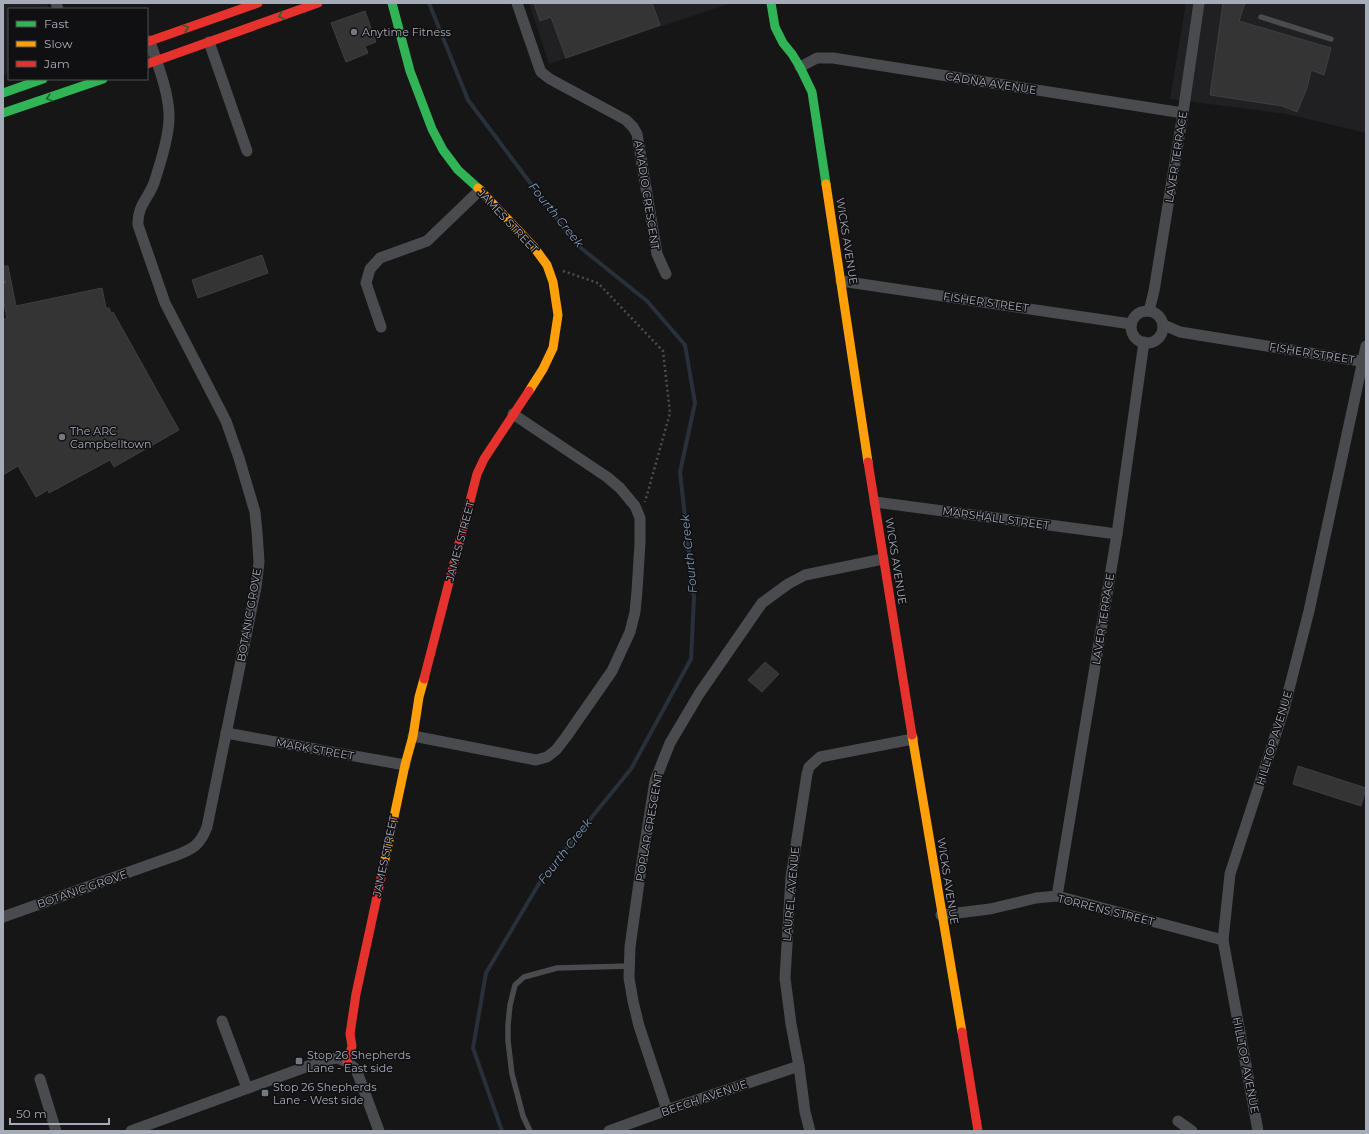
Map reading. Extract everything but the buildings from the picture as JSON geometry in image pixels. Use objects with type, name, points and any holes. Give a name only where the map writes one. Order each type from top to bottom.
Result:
[{"type":"street","points":[[148,41],[258,3]]},
{"type":"street","points":[[152,62],[318,3]]},
{"type":"street","name":"JAMES STREET","points":[[347,1062],[352,1046],[350,1034],[356,994],[412,736],[419,697],[477,474],[484,459],[543,369],[553,348],[558,315],[553,282],[547,265],[533,246],[480,190],[458,170],[443,150],[432,129],[410,71],[392,3]]},
{"type":"street","name":"AMADIO CRESCENT","points":[[517,3],[541,72],[626,120],[633,126],[637,134],[657,254],[666,274]]},
{"type":"street","name":"WICKS AVENUE","points":[[771,3],[775,27],[783,43],[800,67],[812,92],[883,558],[978,1131]]},
{"type":"street","name":"LAVER TERRACE","points":[[1149,311],[1154,291],[1183,113],[1199,3]]},
{"type":"street","name":"BOTANIC GROVE","points":[[3,917],[177,855],[193,848],[203,837],[207,827],[256,587],[259,562],[257,532],[249,491],[226,421],[165,303],[138,225],[137,216],[150,192],[161,159],[169,122],[168,103],[164,83],[152,62],[148,41]]},
{"type":"street","points":[[209,42],[247,151]]},
{"type":"street","name":"CADNA AVENUE","points":[[800,67],[817,58],[832,58],[1183,113]]},
{"type":"street","points":[[3,93],[40,80]]},
{"type":"street","points":[[3,114],[85,82],[97,80]]},
{"type":"street","points":[[381,327],[366,283],[370,269],[380,258],[427,242],[480,190]]},
{"type":"street","name":"FISHER STREET","points":[[841,281],[1131,324]]},
{"type":"street","points":[[1149,311],[1157,314],[1162,320],[1164,326],[1160,338],[1149,343],[1140,342],[1132,334],[1131,324],[1133,318],[1137,314],[1140,312],[1149,311]]},
{"type":"street","name":"FISHER STREET","points":[[1164,326],[1180,332],[1364,362]]},
{"type":"street","name":"LAVER TERRACE","points":[[1057,896],[1117,534],[1144,342]]},
{"type":"street","name":"HILLTOP AVENUE","points":[[1258,1131],[1223,940],[1230,874],[1284,709],[1309,611],[1364,362],[1366,346]]},
{"type":"street","points":[[412,736],[536,760],[547,757],[556,750],[612,671],[630,632],[635,612],[640,543],[640,518],[634,506],[620,488],[607,477],[513,414]]},
{"type":"street","name":"MARSHALL STREET","points":[[875,502],[1117,534]]},
{"type":"street","name":"POPLAR CRESCENT","points":[[667,1110],[637,1019],[632,1001],[629,978],[630,947],[655,781],[670,743],[700,694],[762,603],[788,584],[805,575],[883,558]]},
{"type":"street","name":"MARK STREET","points":[[226,734],[405,765]]},
{"type":"street","name":"LAUREL AVENUE","points":[[810,1131],[805,1112],[799,1066],[790,1024],[785,978],[791,877],[809,767],[820,757],[913,739]]},
{"type":"street","name":"TORRENS STREET","points":[[942,915],[990,909],[1036,898],[1057,896],[1223,940]]},
{"type":"street","points":[[222,1021],[247,1088]]},
{"type":"street","points":[[131,1131],[326,1060],[338,1058],[347,1062],[356,1069],[379,1131]]},
{"type":"street","name":"BEECH AVENUE","points":[[609,1131],[799,1066]]},
{"type":"street","points":[[40,1079],[56,1131]]},
{"type":"street","points":[[1178,1121],[1192,1131]]},
{"type":"lane","points":[[1261,17],[1331,38]]},
{"type":"lane","points":[[530,1131],[523,1116],[512,1074],[508,1041],[510,1005],[515,985],[524,977],[557,968],[630,966]]},
{"type":"path","points":[[547,265],[598,283],[663,351],[670,413],[640,518]]},
{"type":"path","points":[[3,276],[5,283],[3,284]]},
{"type":"shaded area","points":[[3,3],[47,3],[49,8],[8,8],[8,73],[3,75]]},
{"type":"shaded area","points":[[529,3],[731,3],[549,64]]},
{"type":"shaded area","points":[[1186,3],[1366,3],[1366,133],[1287,114],[1170,99]]},
{"type":"waterway","name":"Fourth Creek","points":[[429,3],[468,100],[576,244],[647,301],[685,345],[695,403],[680,472],[694,597],[691,659],[631,769],[543,877],[486,973],[473,1048],[502,1131]]},
{"type":"traffic: fast","points":[[392,3],[410,71],[432,129],[443,150],[458,170],[478,188]]},
{"type":"traffic: fast","points":[[771,3],[775,27],[783,43],[800,67],[812,92],[826,184]]},
{"type":"traffic: fast","points":[[3,93],[40,80]]},
{"type":"traffic: fast","points":[[3,113],[100,80]]},
{"type":"traffic: slow","points":[[826,184],[868,462]]},
{"type":"traffic: slow","points":[[478,188],[533,246],[547,265],[553,282],[558,315],[553,348],[543,369],[529,391]]},
{"type":"traffic: slow","points":[[384,864],[405,765],[413,736],[419,697],[424,679]]},
{"type":"traffic: slow","points":[[912,735],[962,1032]]},
{"type":"traffic: jam","points":[[148,42],[258,3]]},
{"type":"traffic: jam","points":[[148,64],[318,3]]},
{"type":"traffic: jam","points":[[424,679],[477,474],[484,459],[529,391]]},
{"type":"traffic: jam","points":[[868,462],[912,735]]},
{"type":"traffic: jam","points":[[347,1062],[352,1046],[350,1034],[356,994],[384,864]]},
{"type":"traffic: jam","points":[[962,1032],[978,1131]]},
{"type":"place","name":"Anytime Fitness","points":[[354,32]]},
{"type":"place","name":"The ARC Campbelltown","points":[[62,437]]},
{"type":"place","name":"Stop 26 Shepherds Lane - East side","points":[[299,1061]]},
{"type":"place","name":"Stop 26 Shepherds Lane - West side","points":[[265,1093]]}]
